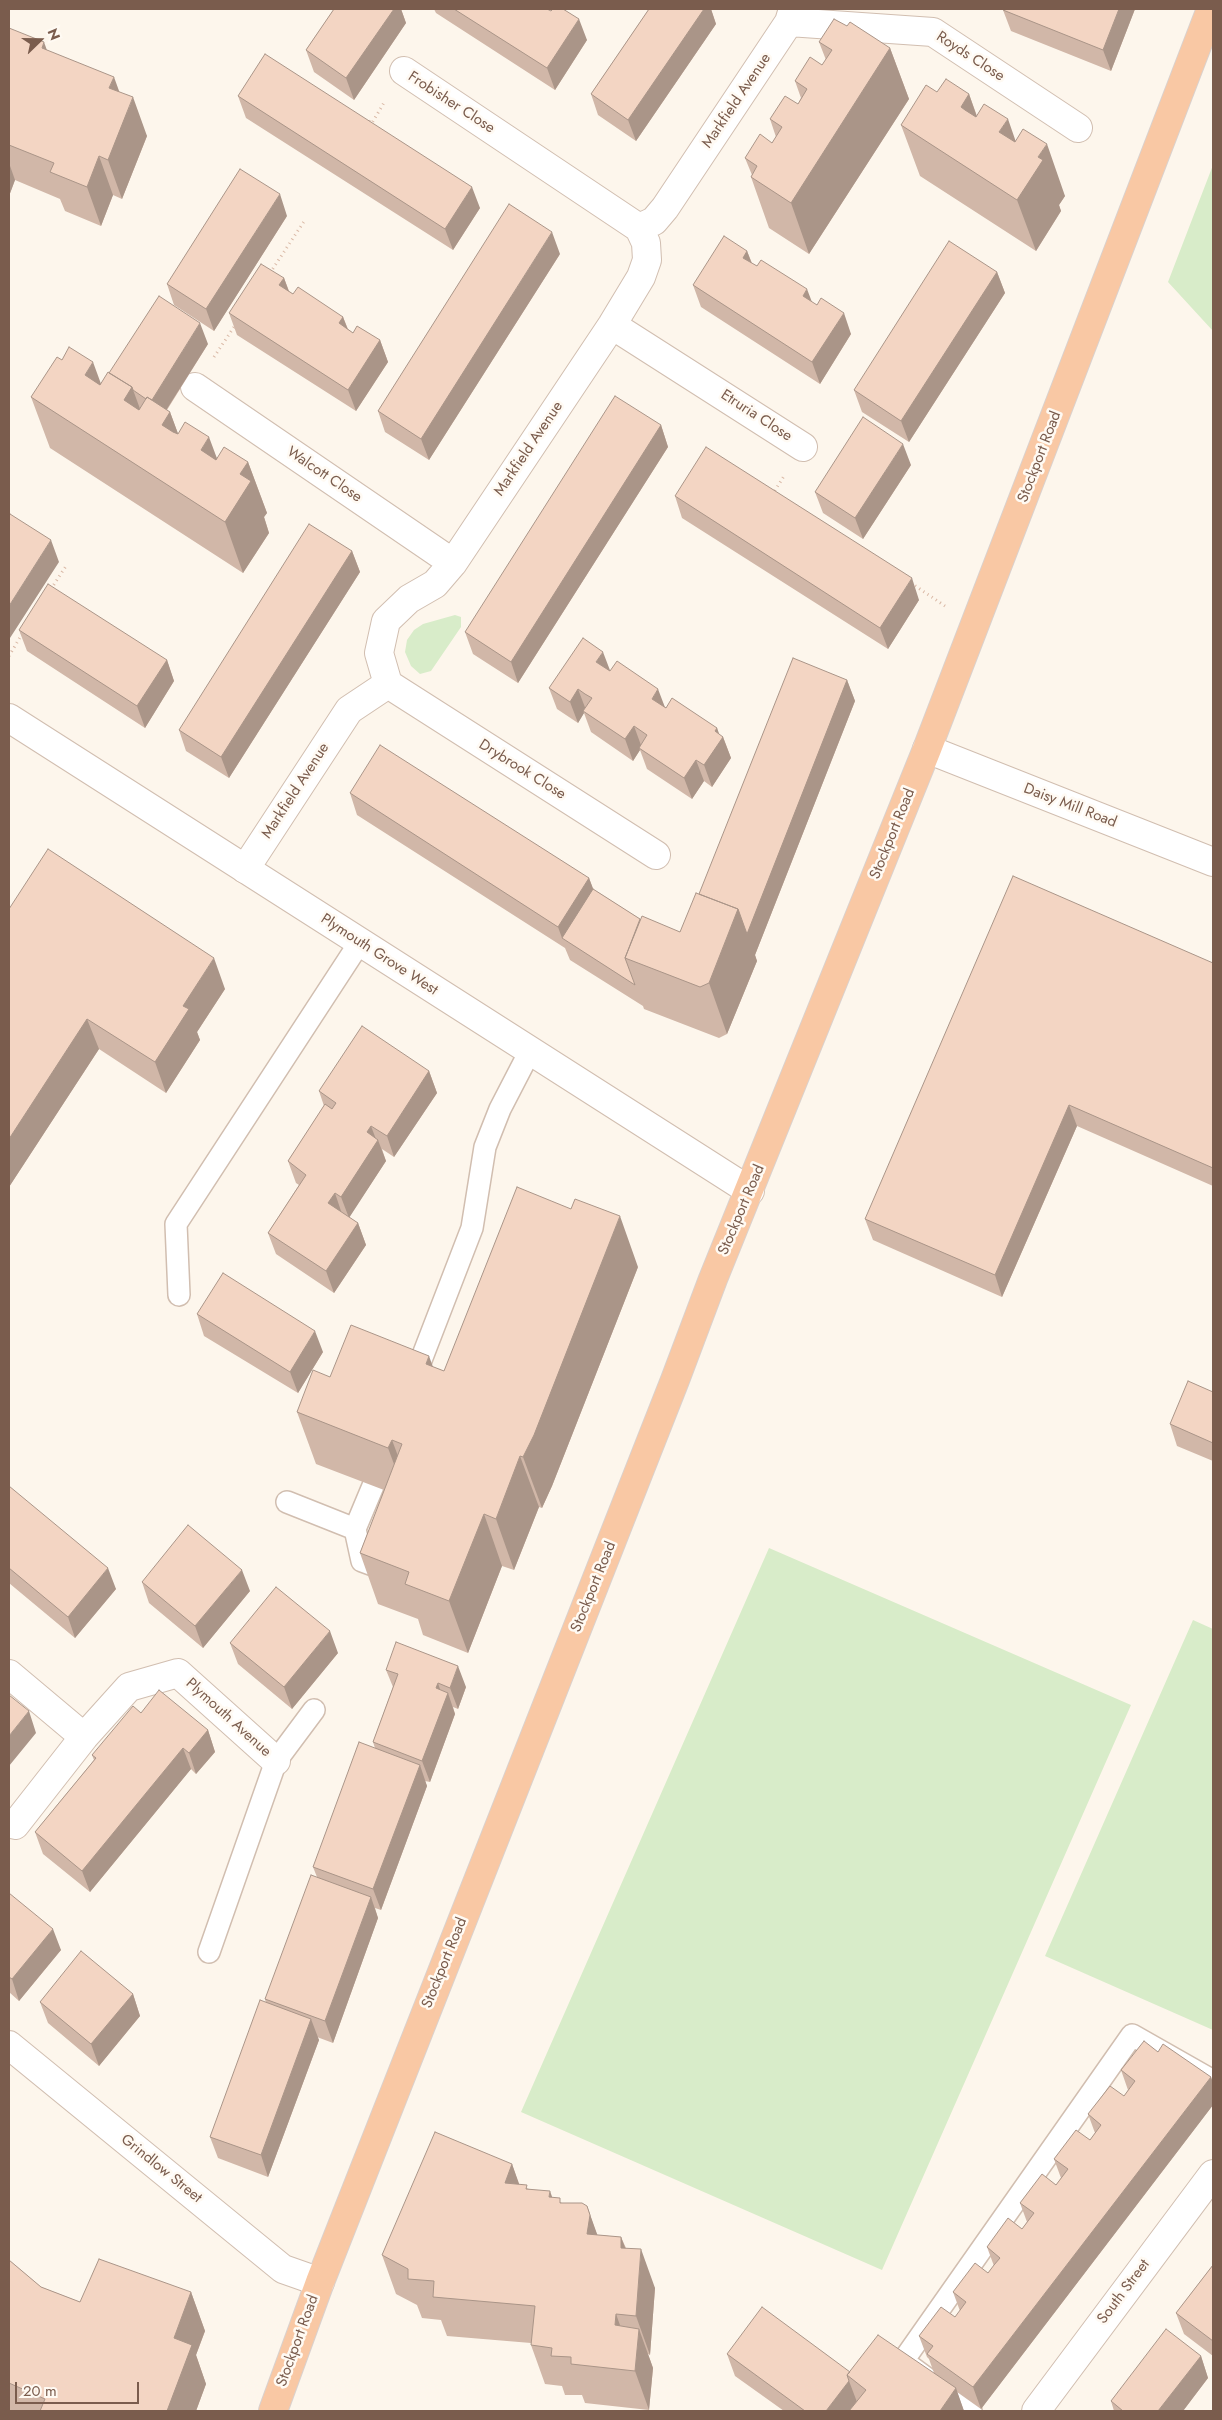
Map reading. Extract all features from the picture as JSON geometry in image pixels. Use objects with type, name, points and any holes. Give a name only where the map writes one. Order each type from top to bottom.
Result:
[{"type":"highway","name":"Stockport Road","points":[[273,2411],[320,2282],[713,1279],[927,750],[1211,9]]},
{"type":"street","name":"Royds Close","points":[[791,15],[933,32],[1078,128]]},
{"type":"street","name":"Markfield Avenue","points":[[245,869],[349,710],[388,684],[379,653],[386,620],[409,599],[435,584],[453,563],[612,324],[641,276],[647,260],[646,243],[639,228],[654,221],[665,208],[791,15]]},
{"type":"street","name":"Frobisher Close","points":[[404,71],[639,228]]},
{"type":"street","name":"Etruria Close","points":[[612,324],[803,446]]},
{"type":"street","name":"Walcott Close","points":[[195,387],[453,563]]},
{"type":"street","name":"Drybrook Close","points":[[388,684],[656,855]]},
{"type":"street","name":"Plymouth Grove West","points":[[9,718],[750,1191]]},
{"type":"street","name":"Daisy Mill Road","points":[[927,750],[1213,862]]},
{"type":"street","name":"Plymouth Avenue","points":[[12,1828],[84,1737],[129,1688],[178,1673],[276,1761]]},
{"type":"street","points":[[9,1674],[84,1737]]},
{"type":"street","name":"Grindlow Street","points":[[9,2044],[284,2269],[320,2282]]},
{"type":"street","name":"South Street","points":[[1036,2411],[1213,2174]]},
{"type":"lane","points":[[179,1296],[176,1224],[360,942]]},
{"type":"lane","points":[[409,1392],[472,1228],[485,1147],[500,1109],[530,1051]]},
{"type":"lane","points":[[373,1486],[354,1529],[362,1561],[391,1572]]},
{"type":"lane","points":[[287,1502],[354,1529]]},
{"type":"lane","points":[[209,1952],[276,1761],[314,1710]]},
{"type":"lane","points":[[971,2411],[903,2362],[1132,2035],[1213,2081]]},
{"type":"path","name":"Frobisher Close","points":[[363,117],[372,123],[404,71]]},
{"type":"path","points":[[267,278],[305,220]]},
{"type":"path","points":[[195,387],[239,320]]},
{"type":"path","name":"Etruria Close","points":[[782,497],[774,492],[803,446]]},
{"type":"path","points":[[50,591],[66,566]]},
{"type":"path","points":[[903,578],[974,626]]},
{"type":"path","points":[[9,656],[24,631]]},
{"type":"green space","points":[[1213,165],[1213,331],[1168,282]]},
{"type":"green space","points":[[455,615],[461,617],[461,627],[431,671],[420,674],[411,666],[405,652],[407,640],[414,630],[423,624]]},
{"type":"green space","points":[[769,1548],[1131,1705],[882,2270],[521,2112]]},
{"type":"green space","points":[[1193,1620],[1213,1629],[1213,2030],[1045,1956]]},
{"type":"building","points":[[334,9],[394,9],[346,78],[306,50]]},
{"type":"building","points":[[454,9],[547,9],[551,11],[553,9],[563,9],[579,19],[547,68]]},
{"type":"building","points":[[649,9],[704,9],[628,120],[591,94]]},
{"type":"building","points":[[1004,9],[1119,9],[1103,50]]},
{"type":"building","points":[[834,19],[847,26],[850,22],[890,48],[791,203],[751,177],[757,166],[745,158],[760,134],[772,143],[782,127],[770,119],[785,96],[798,104],[807,89],[795,81],[810,57],[822,65],[832,50],[819,42]]},
{"type":"building","points":[[9,28],[44,42],[42,48],[114,77],[109,88],[133,97],[108,160],[99,156],[87,187],[50,172],[54,163],[9,145]]},
{"type":"building","points":[[265,54],[472,187],[445,229],[238,96]]},
{"type":"building","points":[[946,79],[969,94],[961,107],[965,110],[976,117],[984,104],[1008,119],[999,132],[1015,142],[1023,129],[1047,144],[1038,157],[1043,160],[1017,200],[901,125],[926,85],[937,92]]},
{"type":"building","points":[[240,169],[280,194],[206,309],[167,284]]},
{"type":"building","points":[[509,204],[552,232],[421,439],[378,411]]},
{"type":"building","points":[[724,236],[747,251],[743,258],[757,266],[761,260],[807,289],[803,296],[817,305],[821,298],[844,313],[812,362],[693,285]]},
{"type":"building","points":[[949,241],[997,272],[901,421],[854,390]]},
{"type":"building","points":[[261,264],[284,278],[279,285],[293,294],[298,287],[343,317],[339,323],[353,333],[357,326],[380,340],[348,390],[229,313]]},
{"type":"building","points":[[159,296],[200,323],[152,400],[147,397],[146,399],[133,390],[132,387],[109,373]]},
{"type":"building","points":[[69,347],[93,362],[85,375],[100,385],[108,372],[132,387],[124,400],[139,410],[147,397],[170,412],[162,425],[178,434],[185,422],[209,437],[201,450],[216,460],[224,447],[248,462],[240,474],[251,481],[225,522],[31,397],[57,357],[62,360]]},
{"type":"building","points":[[615,396],[661,425],[511,662],[465,632]]},
{"type":"building","points":[[863,417],[903,444],[855,518],[815,492]]},
{"type":"building","points":[[706,447],[912,578],[880,628],[675,496]]},
{"type":"building","points":[[10,514],[51,540],[9,606],[9,516]]},
{"type":"building","points":[[309,524],[352,551],[221,757],[179,730]]},
{"type":"building","points":[[48,584],[167,660],[137,706],[19,630]]},
{"type":"building","points":[[583,638],[603,652],[596,662],[610,671],[617,661],[658,689],[652,699],[666,708],[672,698],[717,728],[715,731],[723,737],[704,765],[696,760],[684,778],[639,748],[647,735],[634,726],[625,739],[583,711],[592,698],[578,689],[570,702],[549,688]]},
{"type":"building","points":[[793,658],[847,680],[747,934],[738,909],[699,894]]},
{"type":"building","points":[[380,745],[589,878],[558,927],[350,793]]},
{"type":"building","points":[[48,849],[214,958],[183,1006],[189,1009],[155,1062],[87,1019],[9,1139],[9,909]]},
{"type":"building","points":[[1013,876],[1213,963],[1213,1168],[1069,1105],[995,1275],[865,1219]]},
{"type":"building","points":[[593,889],[640,919],[625,958],[635,985],[562,938]]},
{"type":"building","points":[[696,893],[738,909],[709,983],[700,987],[625,958],[642,916],[680,932]]},
{"type":"building","points":[[362,1026],[429,1071],[387,1136],[371,1126],[367,1132],[378,1140],[341,1197],[335,1193],[328,1203],[358,1223],[326,1271],[268,1233],[306,1175],[288,1161],[325,1104],[332,1109],[336,1103],[319,1091]]},
{"type":"building","points":[[517,1187],[571,1209],[575,1199],[620,1216],[534,1435],[523,1457],[520,1456],[496,1519],[484,1514],[449,1601],[405,1584],[409,1572],[360,1553],[402,1444],[392,1440],[388,1448],[297,1412],[313,1370],[330,1377],[351,1325],[429,1356],[426,1364],[444,1371]]},
{"type":"building","points":[[223,1273],[315,1331],[290,1372],[197,1314]]},
{"type":"building","points":[[1188,1381],[1213,1392],[1213,1443],[1170,1424]]},
{"type":"building","points":[[9,1486],[108,1568],[68,1617],[9,1568]]},
{"type":"building","points":[[188,1525],[242,1570],[195,1626],[142,1582]]},
{"type":"building","points":[[276,1587],[330,1631],[284,1687],[230,1643]]},
{"type":"building","points":[[396,1642],[458,1666],[450,1688],[438,1683],[436,1688],[448,1693],[422,1761],[373,1742],[398,1674],[386,1670]]},
{"type":"building","points":[[159,1690],[208,1730],[189,1753],[183,1748],[82,1871],[35,1832],[96,1758],[92,1755],[133,1706],[141,1713]]},
{"type":"building","points":[[9,1695],[29,1711],[9,1736]]},
{"type":"building","points":[[359,1742],[420,1765],[373,1889],[313,1867]]},
{"type":"building","points":[[311,1875],[371,1897],[325,2021],[265,1999]]},
{"type":"building","points":[[9,1893],[53,1929],[12,1979],[9,1977]]},
{"type":"building","points":[[81,1951],[133,1994],[91,2044],[40,2002]]},
{"type":"building","points":[[260,2000],[311,2019],[261,2155],[210,2137]]},
{"type":"building","points":[[1144,2041],[1158,2052],[1163,2044],[1211,2077],[973,2387],[927,2354],[933,2346],[919,2336],[941,2307],[955,2317],[966,2302],[953,2292],[975,2263],[988,2273],[1000,2258],[987,2247],[1008,2218],[1022,2229],[1034,2213],[1020,2203],[1042,2174],[1056,2185],[1068,2169],[1054,2159],[1076,2130],[1090,2140],[1101,2125],[1088,2114],[1110,2086],[1124,2096],[1135,2081],[1121,2070]]},
{"type":"building","points":[[435,2132],[512,2164],[505,2183],[527,2185],[526,2189],[550,2191],[549,2197],[560,2198],[560,2203],[582,2203],[587,2206],[590,2215],[587,2234],[621,2237],[621,2248],[641,2249],[636,2316],[616,2314],[615,2325],[639,2329],[635,2371],[571,2364],[571,2357],[551,2356],[552,2348],[531,2345],[535,2306],[433,2297],[434,2281],[408,2279],[408,2269],[382,2255]]},
{"type":"building","points":[[99,2259],[191,2292],[174,2338],[192,2345],[167,2411],[40,2411],[45,2399],[9,2383],[9,2260],[41,2287],[80,2302]]},
{"type":"building","points":[[1213,2265],[1213,2341],[1176,2313]]},
{"type":"building","points":[[762,2307],[850,2372],[847,2375],[849,2381],[826,2411],[805,2411],[727,2354]]},
{"type":"building","points":[[1166,2329],[1201,2356],[1158,2411],[1123,2411],[1111,2401]]},
{"type":"building","points":[[878,2335],[956,2388],[940,2411],[849,2411],[866,2390],[847,2375]]}]
